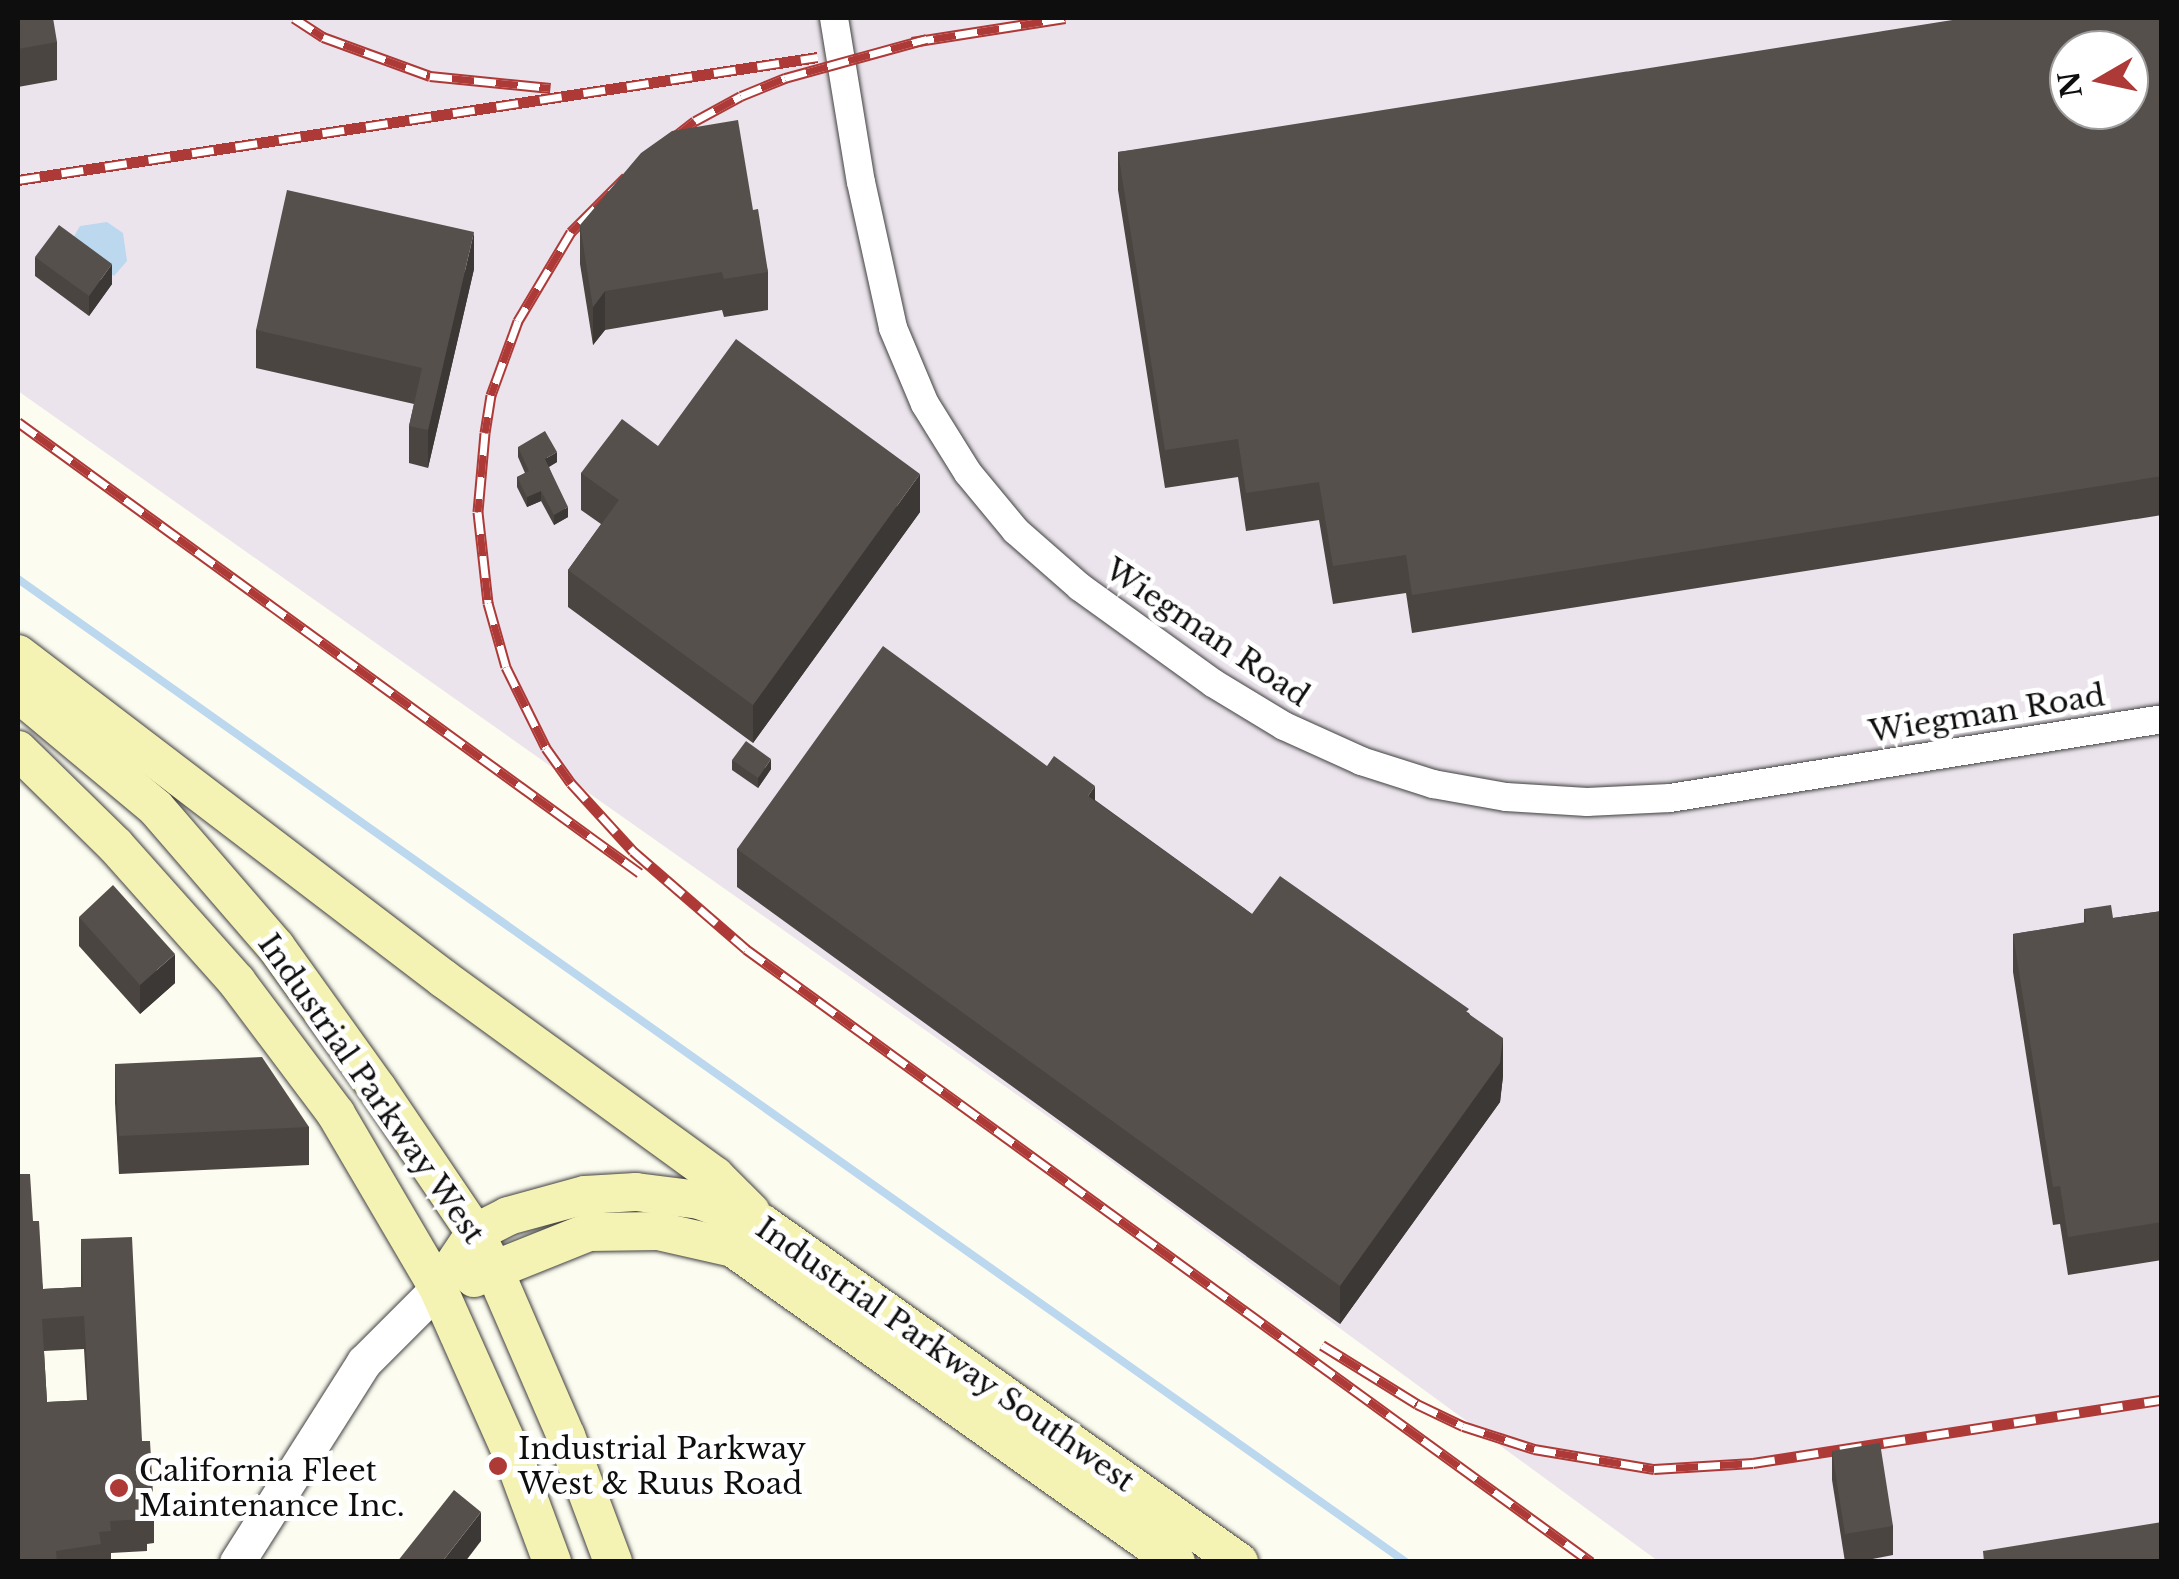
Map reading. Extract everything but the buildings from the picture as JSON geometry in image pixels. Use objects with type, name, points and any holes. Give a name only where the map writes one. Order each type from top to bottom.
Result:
[{"type":"main road","points":[[18,654],[444,979],[715,1176],[763,1224]]},
{"type":"main road","name":"Industrial Parkway West","points":[[18,693],[156,808],[276,947],[474,1233],[495,1272],[566,1436],[613,1562]]},
{"type":"main road","name":"Industrial Parkway West","points":[[18,750],[116,846],[238,982],[336,1114],[438,1288],[514,1459],[552,1562]]},
{"type":"main road","name":"Industrial Parkway Southwest","points":[[474,1233],[508,1216],[585,1195],[636,1192],[699,1200],[763,1224],[1239,1562]]},
{"type":"main road","name":"Industrial Parkway Southwest","points":[[438,1288],[495,1272],[589,1232],[658,1231],[733,1248],[1176,1562]]},
{"type":"main road","points":[[438,1288],[474,1233]]},
{"type":"street","name":"Wiegman Road","points":[[834,18],[861,182],[893,328],[925,404],[968,472],[1016,530],[1080,587],[1213,683],[1284,726],[1361,762],[1433,784],[1506,797],[1586,802],[1670,798],[2162,719]]},
{"type":"street","points":[[237,1562],[364,1362],[438,1288]]},
{"type":"shaded area","points":[[18,18],[2161,18],[2161,1561],[1658,1561],[1104,1156],[18,391]]},
{"type":"water","points":[[107,222],[123,233],[127,261],[114,276],[70,243],[80,226]]},
{"type":"waterway","points":[[18,579],[1406,1562]]},
{"type":"railway","points":[[294,18],[323,37],[430,76],[550,88]]},
{"type":"railway","points":[[912,42],[1065,18]]},
{"type":"railway","points":[[664,145],[695,121],[785,78],[927,39]]},
{"type":"railway","points":[[18,180],[818,57]]},
{"type":"railway","points":[[626,177],[571,232],[518,321],[491,395],[485,433],[478,512],[488,603],[506,667],[546,748],[571,783],[633,851],[746,949],[1591,1562]]},
{"type":"railway","points":[[18,422],[640,873]]},
{"type":"railway","points":[[1322,1345],[1417,1404],[1463,1426],[1534,1449],[1654,1469],[1753,1463],[2162,1400]]},
{"type":"place","name":"Industrial Parkway West & Ruus Road","points":[[498,1466]]},
{"type":"place","name":"California Fleet Maintenance Inc.","points":[[119,1488]]}]
